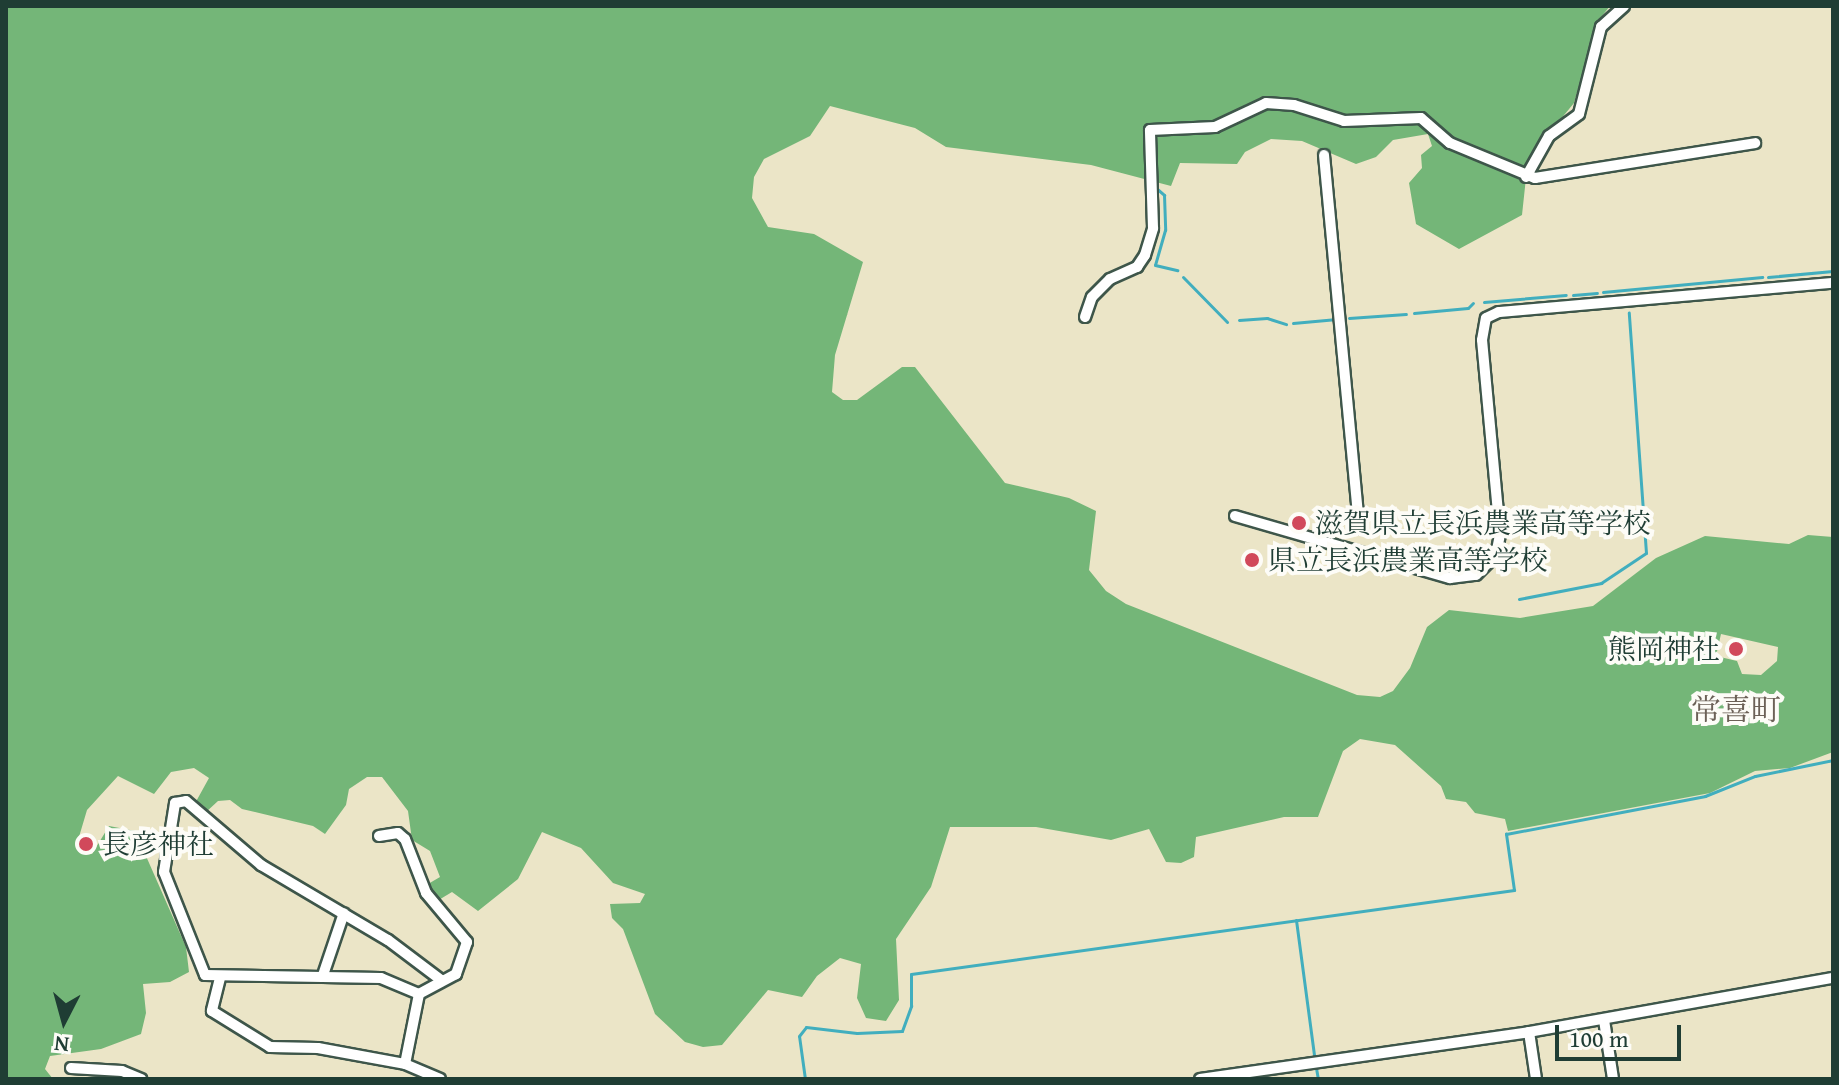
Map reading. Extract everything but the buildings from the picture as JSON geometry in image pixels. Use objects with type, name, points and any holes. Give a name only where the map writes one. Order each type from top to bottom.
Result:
[{"type":"street","points":[[1526,177],[1549,136],[1579,114],[1601,27],[1624,6]]},
{"type":"street","points":[[1085,317],[1092,297],[1110,279],[1137,267],[1145,255],[1153,228],[1150,130],[1215,127],[1266,103],[1294,105],[1344,121],[1421,118],[1450,143],[1526,177],[1755,143]]},
{"type":"street","points":[[1324,155],[1334,221],[1359,528]]},
{"type":"street","points":[[1235,516],[1450,578],[1476,575],[1492,561],[1500,534],[1482,331],[1486,318],[1499,312],[1833,283]]},
{"type":"street","points":[[419,994],[381,978],[323,975],[220,978],[205,975],[164,872],[175,803],[186,801],[261,865],[344,913],[441,980]]},
{"type":"street","points":[[379,836],[398,833],[405,839],[426,893],[467,942],[456,974],[419,994],[405,1064]]},
{"type":"street","points":[[323,975],[344,913]]},
{"type":"street","points":[[220,978],[212,1011],[270,1047],[318,1048],[405,1064],[440,1079]]},
{"type":"street","points":[[1200,1079],[1529,1032],[1833,978]]},
{"type":"street","points":[[1604,1020],[1613,1079]]},
{"type":"street","points":[[1529,1032],[1536,1079]]},
{"type":"street","points":[[71,1068],[122,1071],[141,1079]]},
{"type":"green space","points":[[6,6],[1610,6],[1598,21],[1574,103],[1528,159],[1522,215],[1459,249],[1416,224],[1409,183],[1422,168],[1421,155],[1432,146],[1428,134],[1393,140],[1376,157],[1356,164],[1302,141],[1271,139],[1245,152],[1237,164],[1180,163],[1171,186],[1091,165],[946,147],[915,128],[830,106],[810,136],[764,159],[754,177],[752,198],[768,227],[814,234],[863,262],[835,355],[832,392],[843,400],[857,400],[902,367],[915,367],[1005,483],[1069,498],[1096,511],[1089,570],[1106,591],[1126,604],[1357,695],[1380,697],[1393,691],[1410,668],[1427,627],[1449,610],[1520,618],[1593,606],[1656,558],[1705,536],[1789,544],[1808,535],[1833,537],[1833,752],[1790,768],[1755,771],[1710,793],[1508,831],[1505,819],[1475,813],[1466,802],[1446,799],[1441,786],[1395,745],[1360,739],[1343,751],[1318,817],[1284,817],[1196,837],[1194,857],[1181,863],[1166,862],[1149,829],[1111,840],[1036,827],[950,827],[931,887],[896,939],[899,1000],[886,1021],[866,1018],[857,998],[861,964],[840,958],[817,976],[802,997],[768,990],[722,1045],[703,1047],[685,1042],[655,1014],[623,929],[612,918],[610,904],[640,903],[645,894],[613,883],[581,848],[542,832],[518,879],[478,911],[452,892],[437,901],[428,884],[440,877],[430,851],[412,840],[408,811],[382,777],[367,777],[349,789],[346,805],[325,834],[313,826],[242,809],[230,800],[218,801],[205,813],[193,807],[209,778],[194,768],[171,772],[154,794],[118,776],[87,810],[76,847],[92,854],[109,826],[135,831],[186,947],[189,972],[170,982],[143,984],[146,1013],[141,1034],[101,1049],[50,1056],[45,1069],[53,1079],[6,1079]],"holes":[[[1721,634],[1778,647],[1777,661],[1761,675],[1742,674],[1737,661],[1716,656]]]},
{"type":"waterway","points":[[1156,188],[1164,195],[1165,230],[1155,265],[1177,270]]},
{"type":"waterway","points":[[1768,277],[1833,271]]},
{"type":"waterway","points":[[1183,277],[1227,322]]},
{"type":"waterway","points":[[1603,292],[1762,277]]},
{"type":"waterway","points":[[1573,295],[1597,293]]},
{"type":"waterway","points":[[1484,302],[1566,295]]},
{"type":"waterway","points":[[1414,313],[1468,308],[1473,303]]},
{"type":"waterway","points":[[1519,599],[1601,583],[1646,553],[1629,313]]},
{"type":"waterway","points":[[1349,318],[1406,314]]},
{"type":"waterway","points":[[1239,320],[1267,318],[1286,324]]},
{"type":"waterway","points":[[1293,323],[1337,319]]},
{"type":"waterway","points":[[805,1079],[799,1036],[806,1027],[857,1033],[902,1031],[911,1006],[911,974],[1514,890],[1506,834],[1705,796],[1755,776],[1833,760]]},
{"type":"waterway","points":[[1296,920],[1314,1055]]},
{"type":"waterway","points":[[1316,1068],[1318,1079]]},
{"type":"place","name":"滋賀県立長浜農業高等学校","points":[[1299,523]]},
{"type":"place","name":"県立長浜農業高等学校","points":[[1252,560]]},
{"type":"place","name":"熊岡神社","points":[[1736,649]]},
{"type":"place","name":"長彦神社","points":[[86,844]]},
{"type":"district","name":"常喜町","points":[[1736,709]]}]
